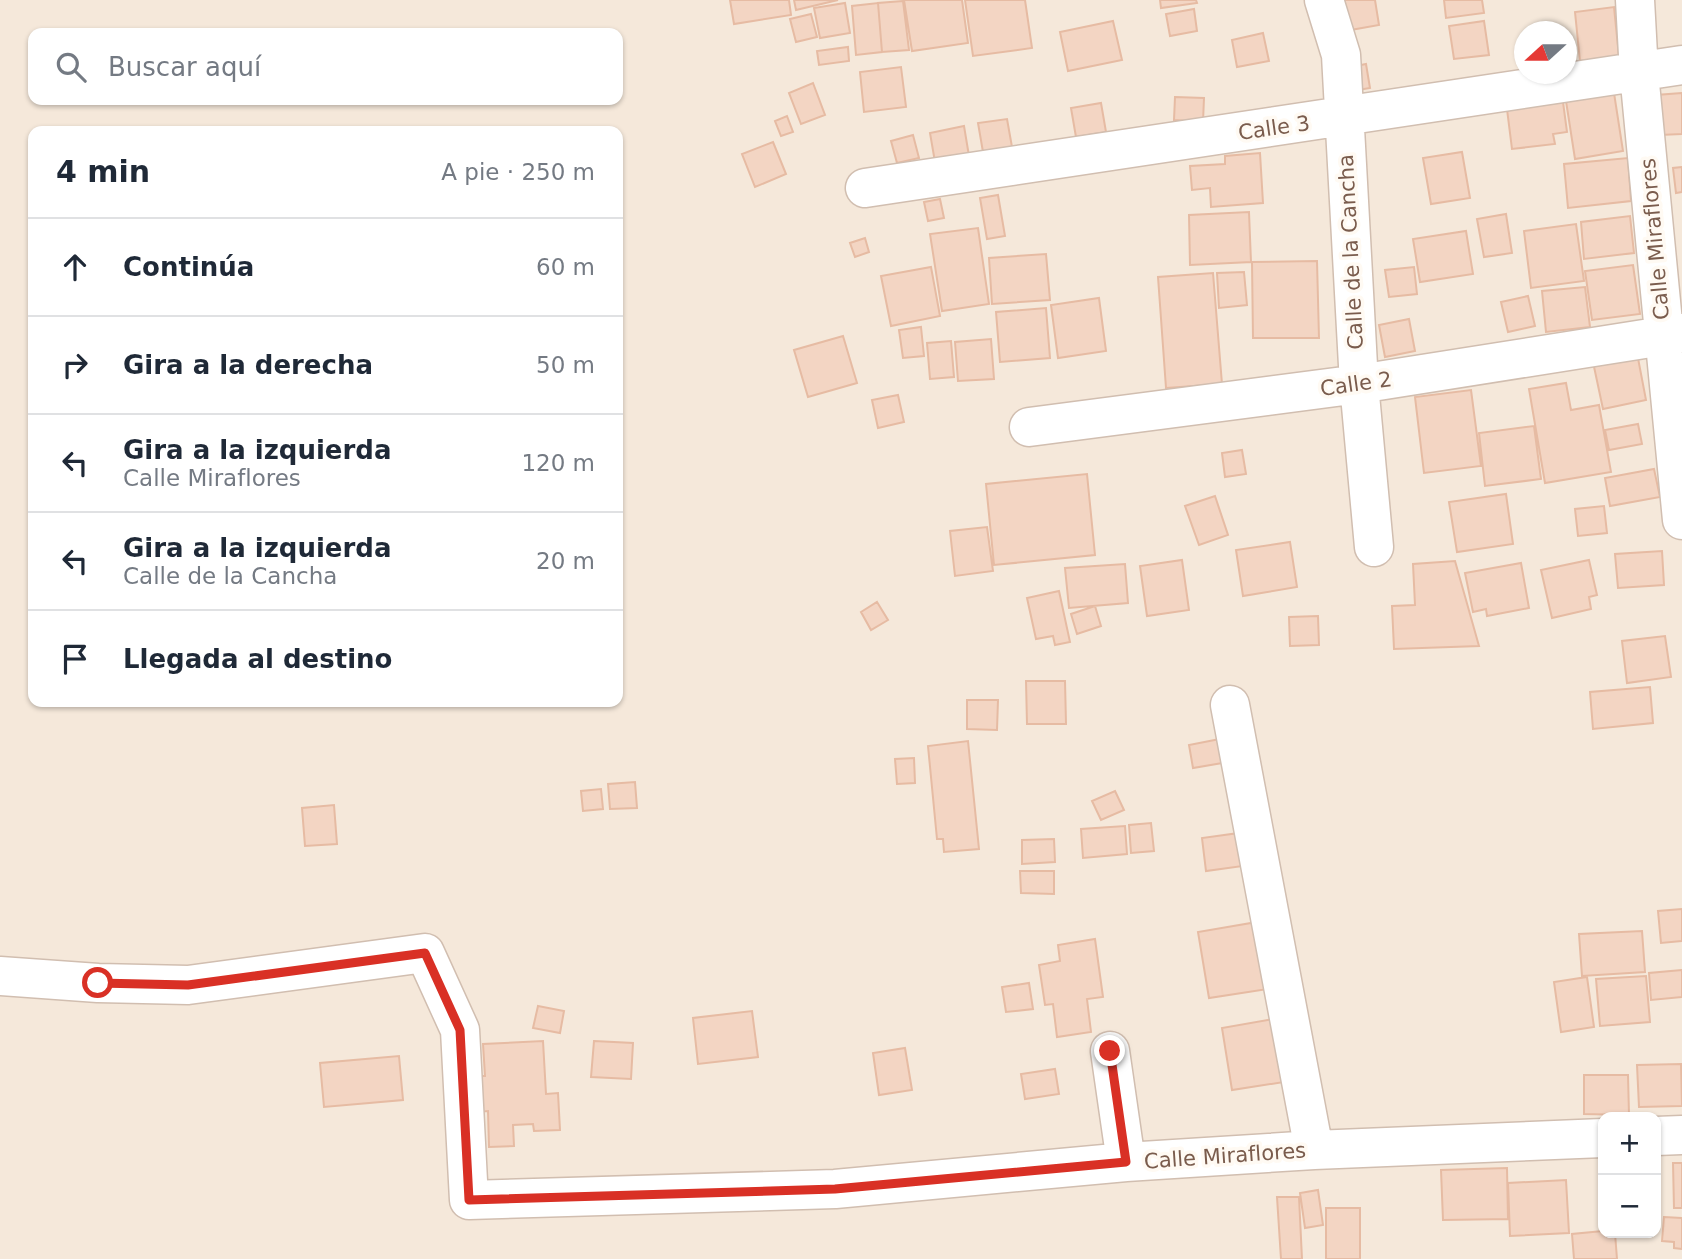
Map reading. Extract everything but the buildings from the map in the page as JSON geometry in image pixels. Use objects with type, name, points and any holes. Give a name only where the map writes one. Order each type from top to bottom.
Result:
[{"type":"street","name":"Calle de la Cancha","points":[[1324,0],[1340,55],[1359,384],[1374,547]]},
{"type":"street","name":"Calle Miraflores","points":[[1635,0],[1639,73],[1673,335],[1682,520]]},
{"type":"street","name":"Calle 3","points":[[865,188],[1682,65]]},
{"type":"street","name":"Calle 2","points":[[1029,427],[1359,384],[1673,335]]},
{"type":"street","points":[[1230,705],[1314,1150]]},
{"type":"street","name":"Calle Miraflores","points":[[0,976],[98,983],[188,985],[425,953],[460,1030],[469,1200],[835,1189],[1126,1162],[1314,1150],[1598,1138]]},
{"type":"street","points":[[1110,1051],[1126,1162]]},
{"type":"street","points":[[1661,1136],[1682,1135]]},
{"type":"shaded area","points":[[0,0],[1682,0],[1682,1259],[0,1259]]},
{"type":"route","points":[[98,983],[188,985],[425,953],[460,1030],[469,1200],[835,1189],[1126,1162],[1110,1051]]}]
